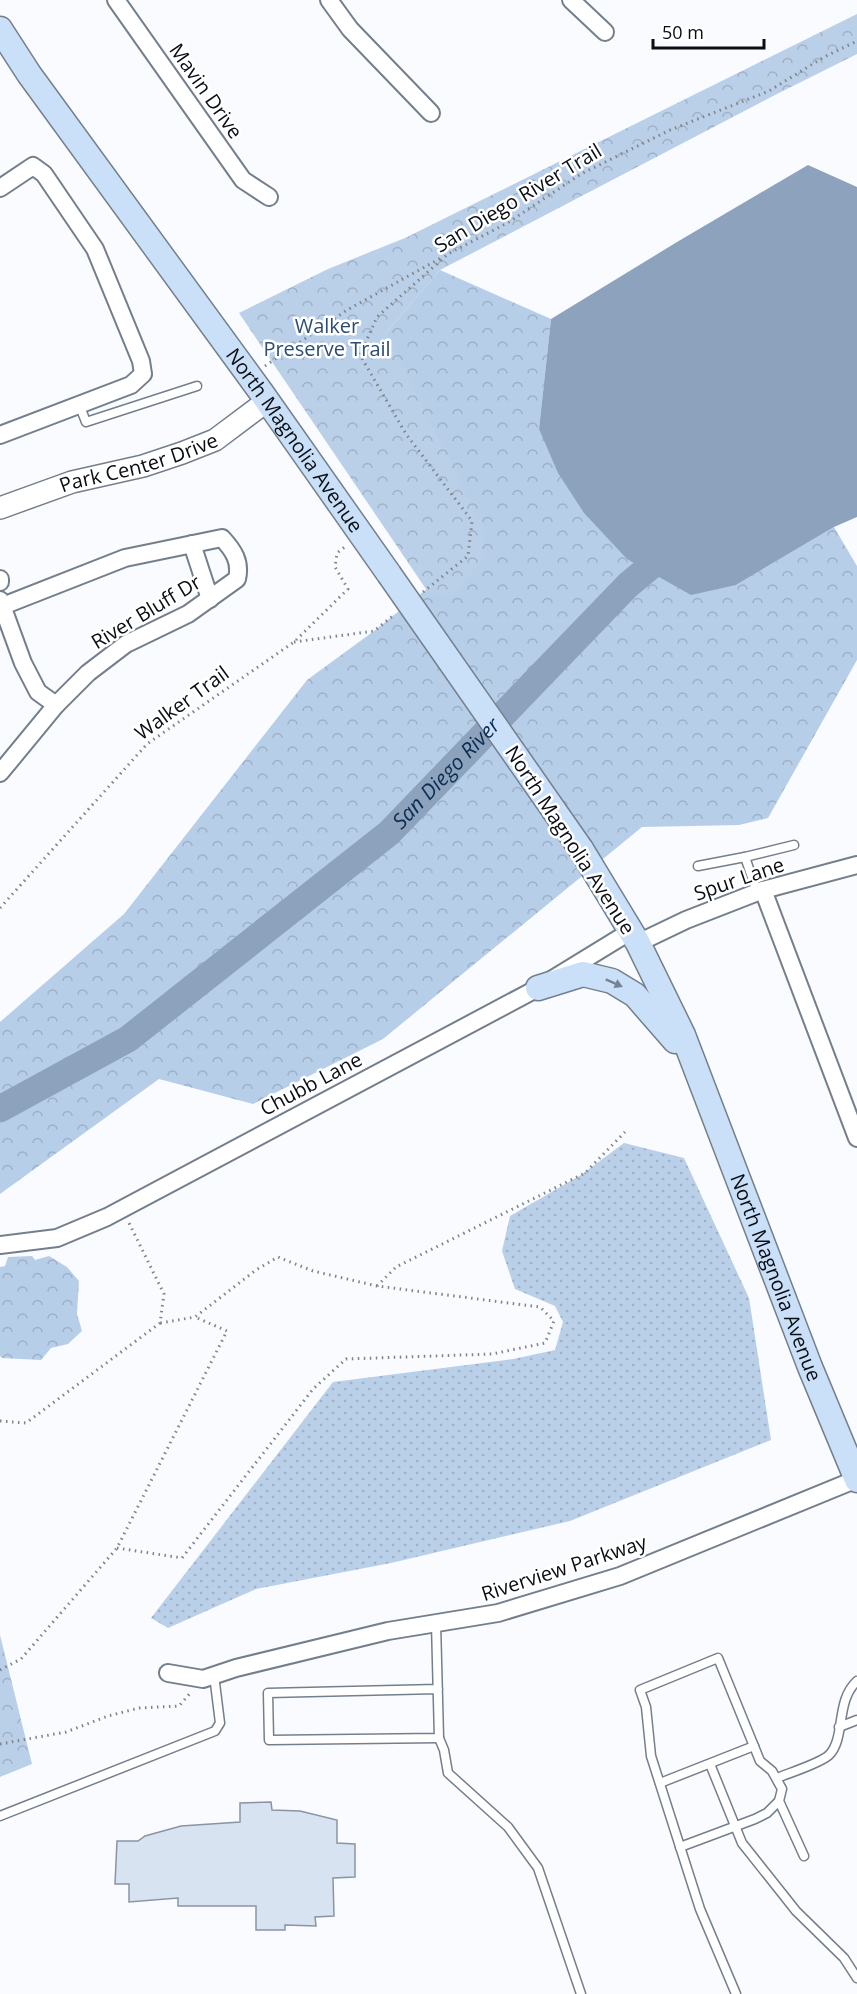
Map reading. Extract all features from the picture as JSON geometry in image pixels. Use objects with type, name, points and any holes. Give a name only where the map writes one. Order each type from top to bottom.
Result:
[{"type":"main road","name":"North Magnolia Avenue","points":[[0,29],[29,74],[362,535],[581,849],[634,937],[683,1035],[855,1470]]},
{"type":"main road","points":[[537,988],[583,975],[612,981],[635,995],[658,1019],[695,1066]]},
{"type":"street","name":"Mavin Drive","points":[[116,0],[243,180],[269,197]]},
{"type":"street","points":[[330,0],[350,29],[431,113]]},
{"type":"street","points":[[571,0],[605,32]]},
{"type":"street","points":[[0,188],[33,166],[44,174],[95,249],[141,361],[143,374],[131,385],[1,432]]},
{"type":"street","name":"Park Center Drive","points":[[0,508],[72,482],[143,466],[215,440],[267,401]]},
{"type":"street","name":"River Bluff Dr","points":[[0,773],[56,705],[88,673],[126,644],[188,614],[237,579],[239,570],[237,559],[231,547],[222,538],[192,544]]},
{"type":"street","points":[[56,705],[38,692],[23,663],[1,604],[125,558],[192,544],[210,598]]},
{"type":"street","name":"Spur Lane","points":[[634,937],[686,920],[760,891],[857,865]]},
{"type":"street","points":[[760,891],[857,1138]]},
{"type":"street","name":"Chubb Lane","points":[[0,1245],[57,1238],[122,1209],[634,937]]},
{"type":"street","name":"Riverview Parkway","points":[[168,1673],[209,1677],[388,1631],[498,1613],[620,1576],[855,1470]]},
{"type":"lane","points":[[79,404],[86,422],[197,386]]},
{"type":"lane","points":[[698,866],[794,845]]},
{"type":"lane","points":[[746,857],[760,891]]},
{"type":"lane","points":[[436,1623],[439,1738],[444,1750],[448,1773],[508,1827],[538,1868],[580,1994]]},
{"type":"lane","points":[[680,1847],[767,1813],[779,1801],[782,1789],[777,1778],[760,1761],[718,1658],[639,1690],[646,1707],[651,1756],[680,1847],[700,1909],[736,1994]]},
{"type":"lane","points":[[0,1816],[214,1731],[220,1723],[209,1677]]},
{"type":"lane","points":[[777,1778],[829,1755],[836,1744],[846,1695],[857,1682]]},
{"type":"lane","points":[[438,1689],[267,1693],[269,1740],[439,1738]]},
{"type":"lane","points":[[839,1727],[857,1720]]},
{"type":"lane","points":[[660,1784],[754,1746]]},
{"type":"lane","points":[[710,1764],[742,1843],[796,1911],[844,1958],[857,1978]]},
{"type":"lane","points":[[779,1801],[804,1856]]},
{"type":"path","name":"San Diego River Trail","points":[[421,593],[468,556],[472,521],[406,434],[360,355],[377,317],[448,254],[509,222],[581,174],[670,130],[769,91],[824,57],[857,41]]},
{"type":"path","points":[[250,377],[347,310],[448,254]]},
{"type":"path","name":"Walker Trail","points":[[0,908],[147,744],[294,642],[348,589],[335,567],[337,552],[362,535]]},
{"type":"path","points":[[294,642],[374,631],[402,608]]},
{"type":"path","points":[[377,1286],[396,1267],[585,1173],[625,1132]]},
{"type":"path","points":[[122,1209],[164,1294],[160,1323]]},
{"type":"path","points":[[0,1421],[26,1423],[160,1323],[195,1317],[256,1270],[278,1257],[313,1271],[377,1286],[540,1307],[554,1321],[545,1343],[492,1354],[346,1359],[313,1389],[182,1558],[117,1548]]},
{"type":"path","points":[[0,1670],[21,1659],[117,1548],[227,1331],[195,1317]]},
{"type":"path","points":[[0,1744],[66,1732],[108,1716],[139,1708],[179,1706],[209,1677]]},
{"type":"green space","name":"Walker Preserve Trail","points":[[857,14],[857,54],[440,270],[386,333],[483,528],[485,557],[452,596],[428,592],[239,313],[328,269],[405,238]]},
{"type":"green space","points":[[440,270],[551,319],[539,429],[736,585],[834,527],[857,566],[857,660],[768,818],[739,825],[642,827],[383,1039],[253,1104],[159,1079],[0,1194],[0,1022],[124,914],[307,680],[374,631],[468,556],[386,333]]},
{"type":"green space","points":[[624,1143],[684,1158],[749,1298],[771,1440],[570,1521],[391,1563],[256,1589],[168,1628],[151,1618],[333,1382],[513,1359],[555,1350],[563,1322],[555,1306],[515,1289],[502,1251],[510,1216],[581,1175]]},
{"type":"green space","points":[[32,1256],[35,1260],[49,1256],[67,1267],[79,1281],[77,1314],[82,1331],[68,1344],[51,1348],[41,1360],[2,1358],[0,1356],[0,1267],[5,1266],[8,1257]]},
{"type":"green space","points":[[0,1635],[32,1764],[0,1777]]},
{"type":"shaded area","points":[[808,165],[857,187],[857,517],[834,527],[736,585],[691,595],[627,559],[584,513],[558,473],[539,429],[551,319]]},
{"type":"building","points":[[271,1802],[272,1810],[300,1811],[337,1820],[337,1843],[355,1844],[355,1877],[333,1878],[334,1916],[315,1917],[316,1926],[285,1925],[285,1930],[256,1930],[256,1906],[178,1906],[178,1898],[129,1902],[129,1884],[115,1884],[117,1841],[138,1841],[145,1836],[181,1826],[240,1822],[240,1803]]},
{"type":"waterway","name":"San Diego River","points":[[0,1109],[128,1039],[389,833],[628,585],[674,547]]}]
